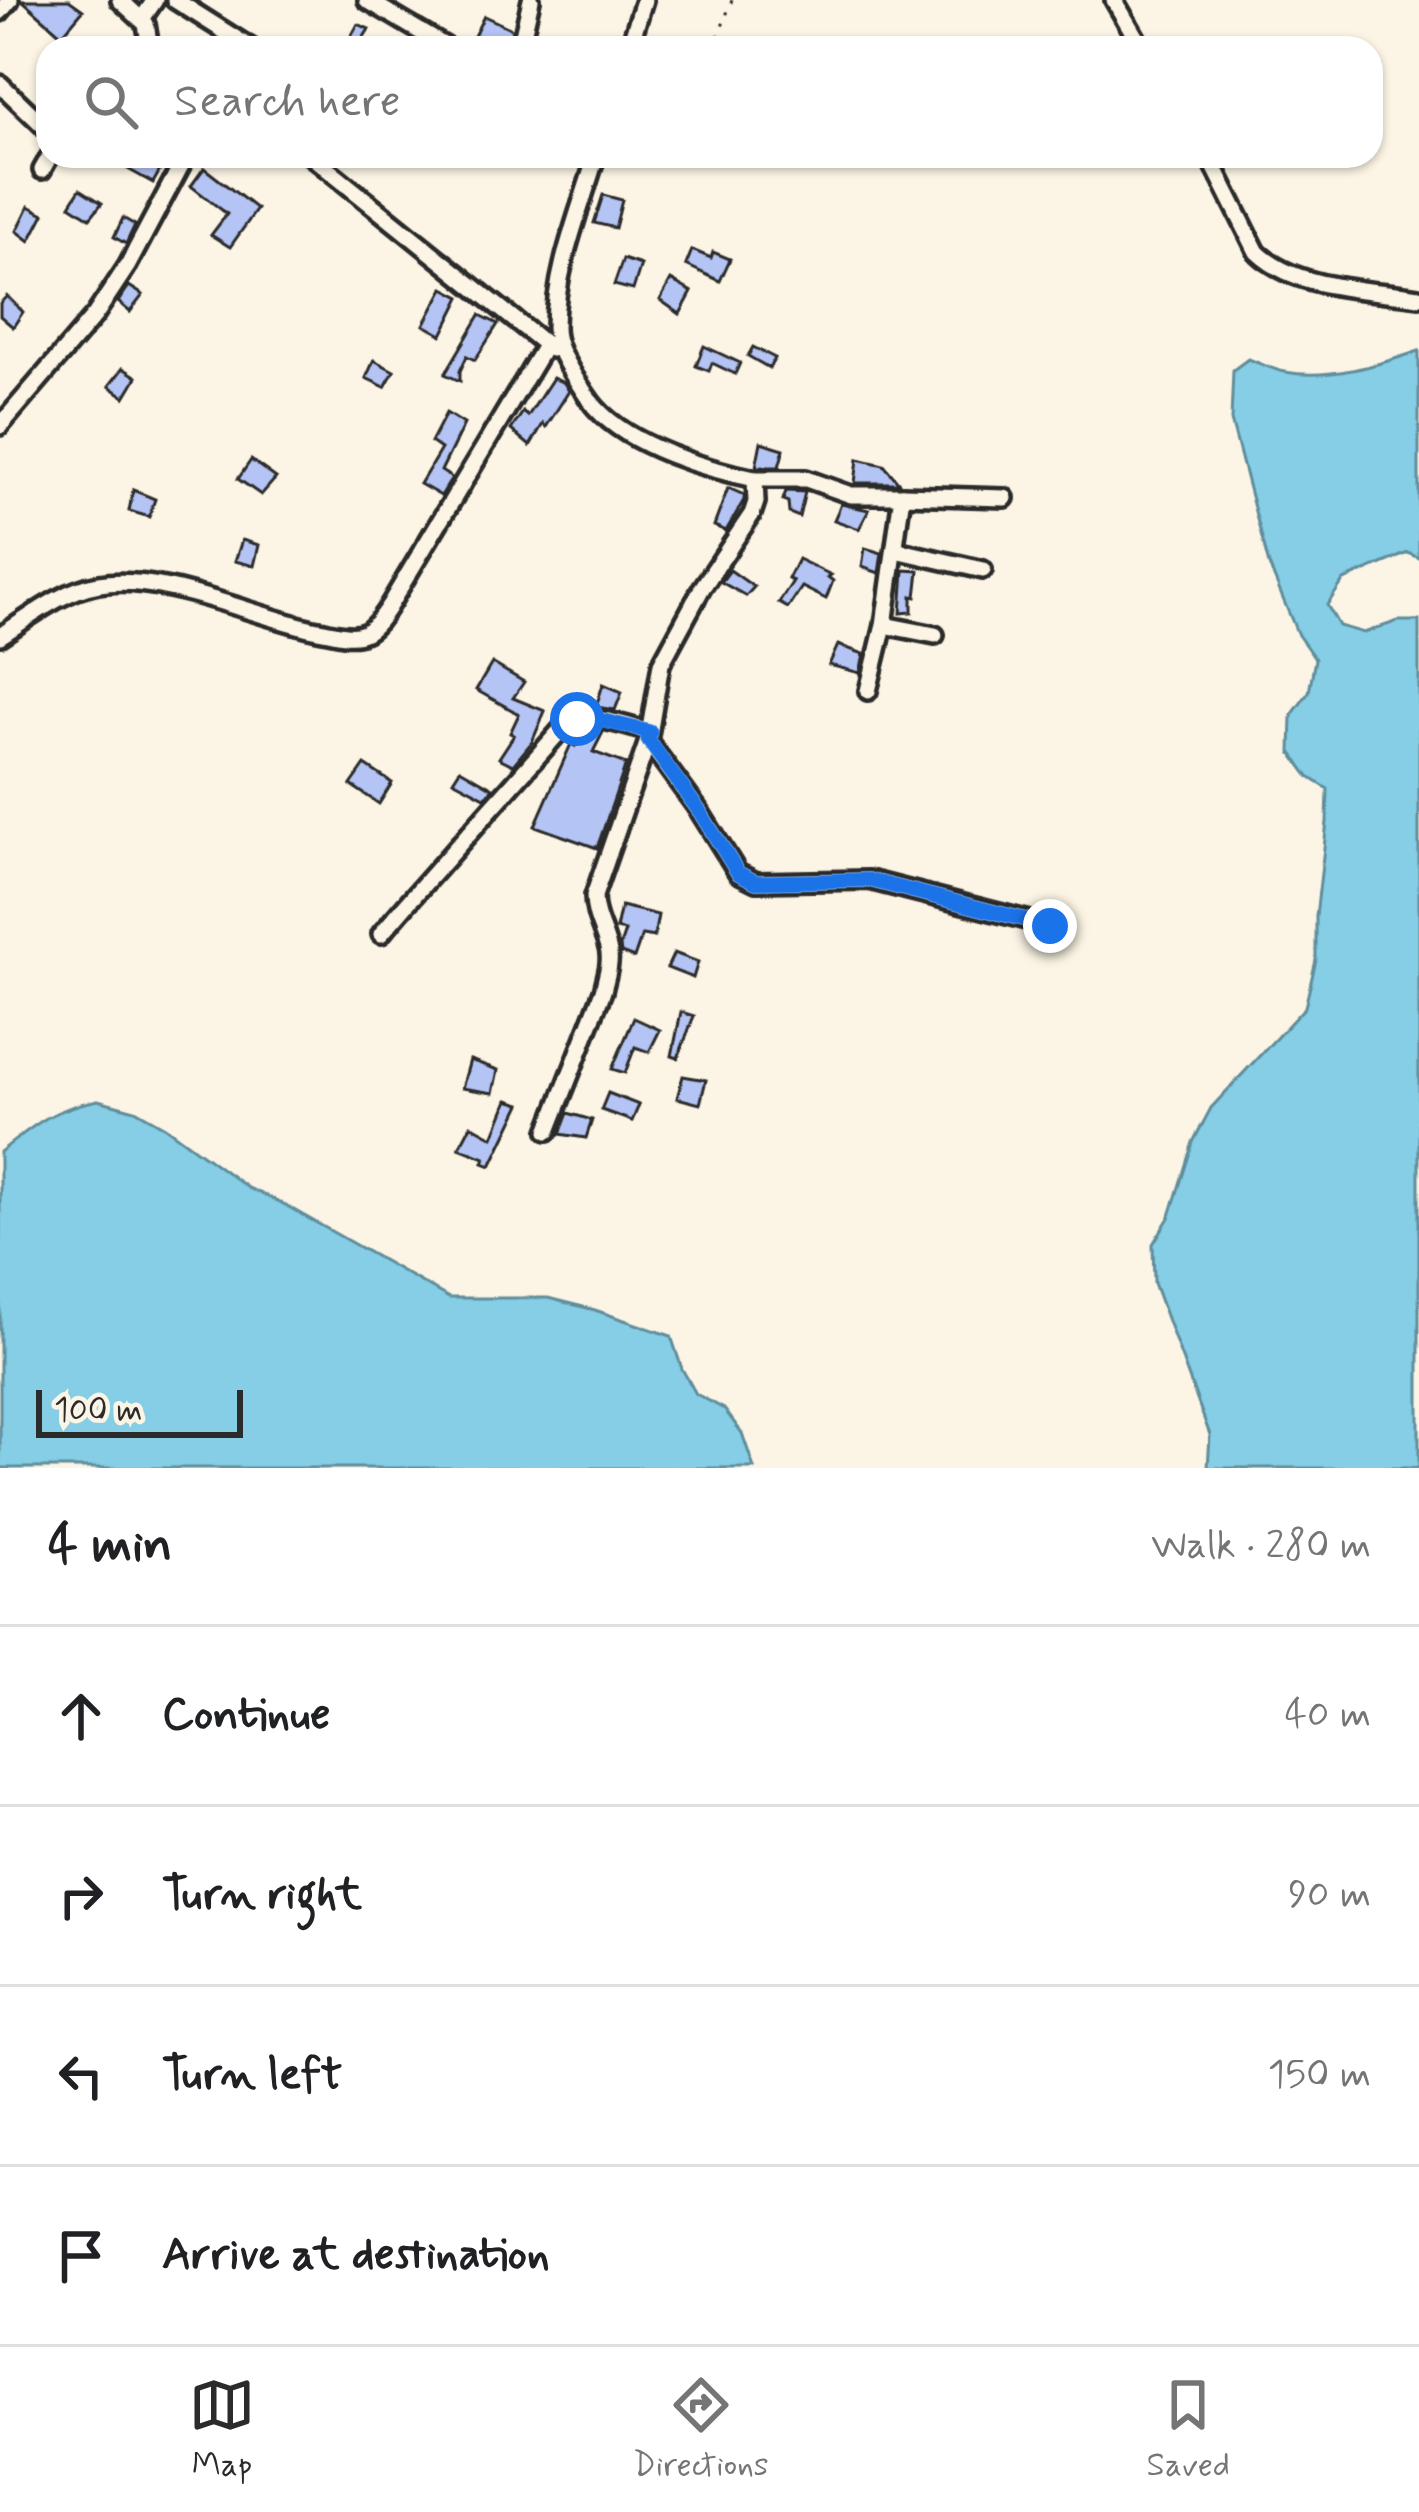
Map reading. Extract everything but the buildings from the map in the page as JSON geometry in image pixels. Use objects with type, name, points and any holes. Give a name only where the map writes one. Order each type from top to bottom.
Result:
[{"type":"street","points":[[0,12],[10,0]]},
{"type":"street","points":[[120,0],[142,19],[149,36]]},
{"type":"street","points":[[142,19],[155,0]]},
{"type":"street","points":[[175,0],[232,36]]},
{"type":"street","points":[[367,0],[428,36]]},
{"type":"street","points":[[523,36],[531,0]]},
{"type":"street","points":[[633,36],[644,0]]},
{"type":"street","points":[[1114,0],[1135,36]]},
{"type":"street","points":[[0,84],[36,118]]},
{"type":"street","points":[[0,426],[94,315],[128,265],[180,168]]},
{"type":"street","points":[[326,168],[563,358]]},
{"type":"street","points":[[592,168],[562,271],[555,331],[563,358],[594,407],[622,428],[694,464],[755,479],[806,478],[851,495],[1005,498]]},
{"type":"street","points":[[1215,168],[1257,252],[1268,262],[1319,282],[1419,297]]},
{"type":"street","points":[[0,636],[57,600],[96,584],[118,583],[199,596],[304,627],[341,634],[365,632],[389,606],[546,344]]},
{"type":"street","points":[[548,1131],[609,967],[594,896],[649,736],[661,664],[702,588],[752,514],[755,479]]},
{"type":"street","points":[[868,691],[884,625],[902,495]]},
{"type":"street","points":[[896,550],[983,570]]},
{"type":"street","points":[[884,625],[935,635]]},
{"type":"street","points":[[381,934],[566,724],[577,719],[596,719],[649,736],[745,878],[756,882],[869,880],[1050,926]]},
{"type":"path","points":[[718,36],[732,0]]},
{"type":"water","points":[[1419,351],[1419,558],[1408,553],[1344,580],[1327,605],[1339,626],[1364,633],[1398,621],[1419,621],[1419,1468],[1208,1468],[1210,1435],[1154,1283],[1153,1244],[1170,1216],[1193,1142],[1211,1108],[1305,1007],[1316,960],[1328,789],[1309,777],[1291,752],[1292,715],[1309,692],[1315,659],[1298,635],[1269,565],[1231,420],[1233,370],[1248,359],[1285,372],[1336,373]]},
{"type":"water","points":[[98,1100],[135,1110],[248,1188],[449,1298],[548,1298],[671,1336],[696,1394],[724,1409],[742,1433],[754,1468],[0,1468],[0,1152],[45,1119]]},
{"type":"route","points":[[577,719],[650,732],[648,740],[745,878],[756,882],[869,880],[1050,926]]}]
